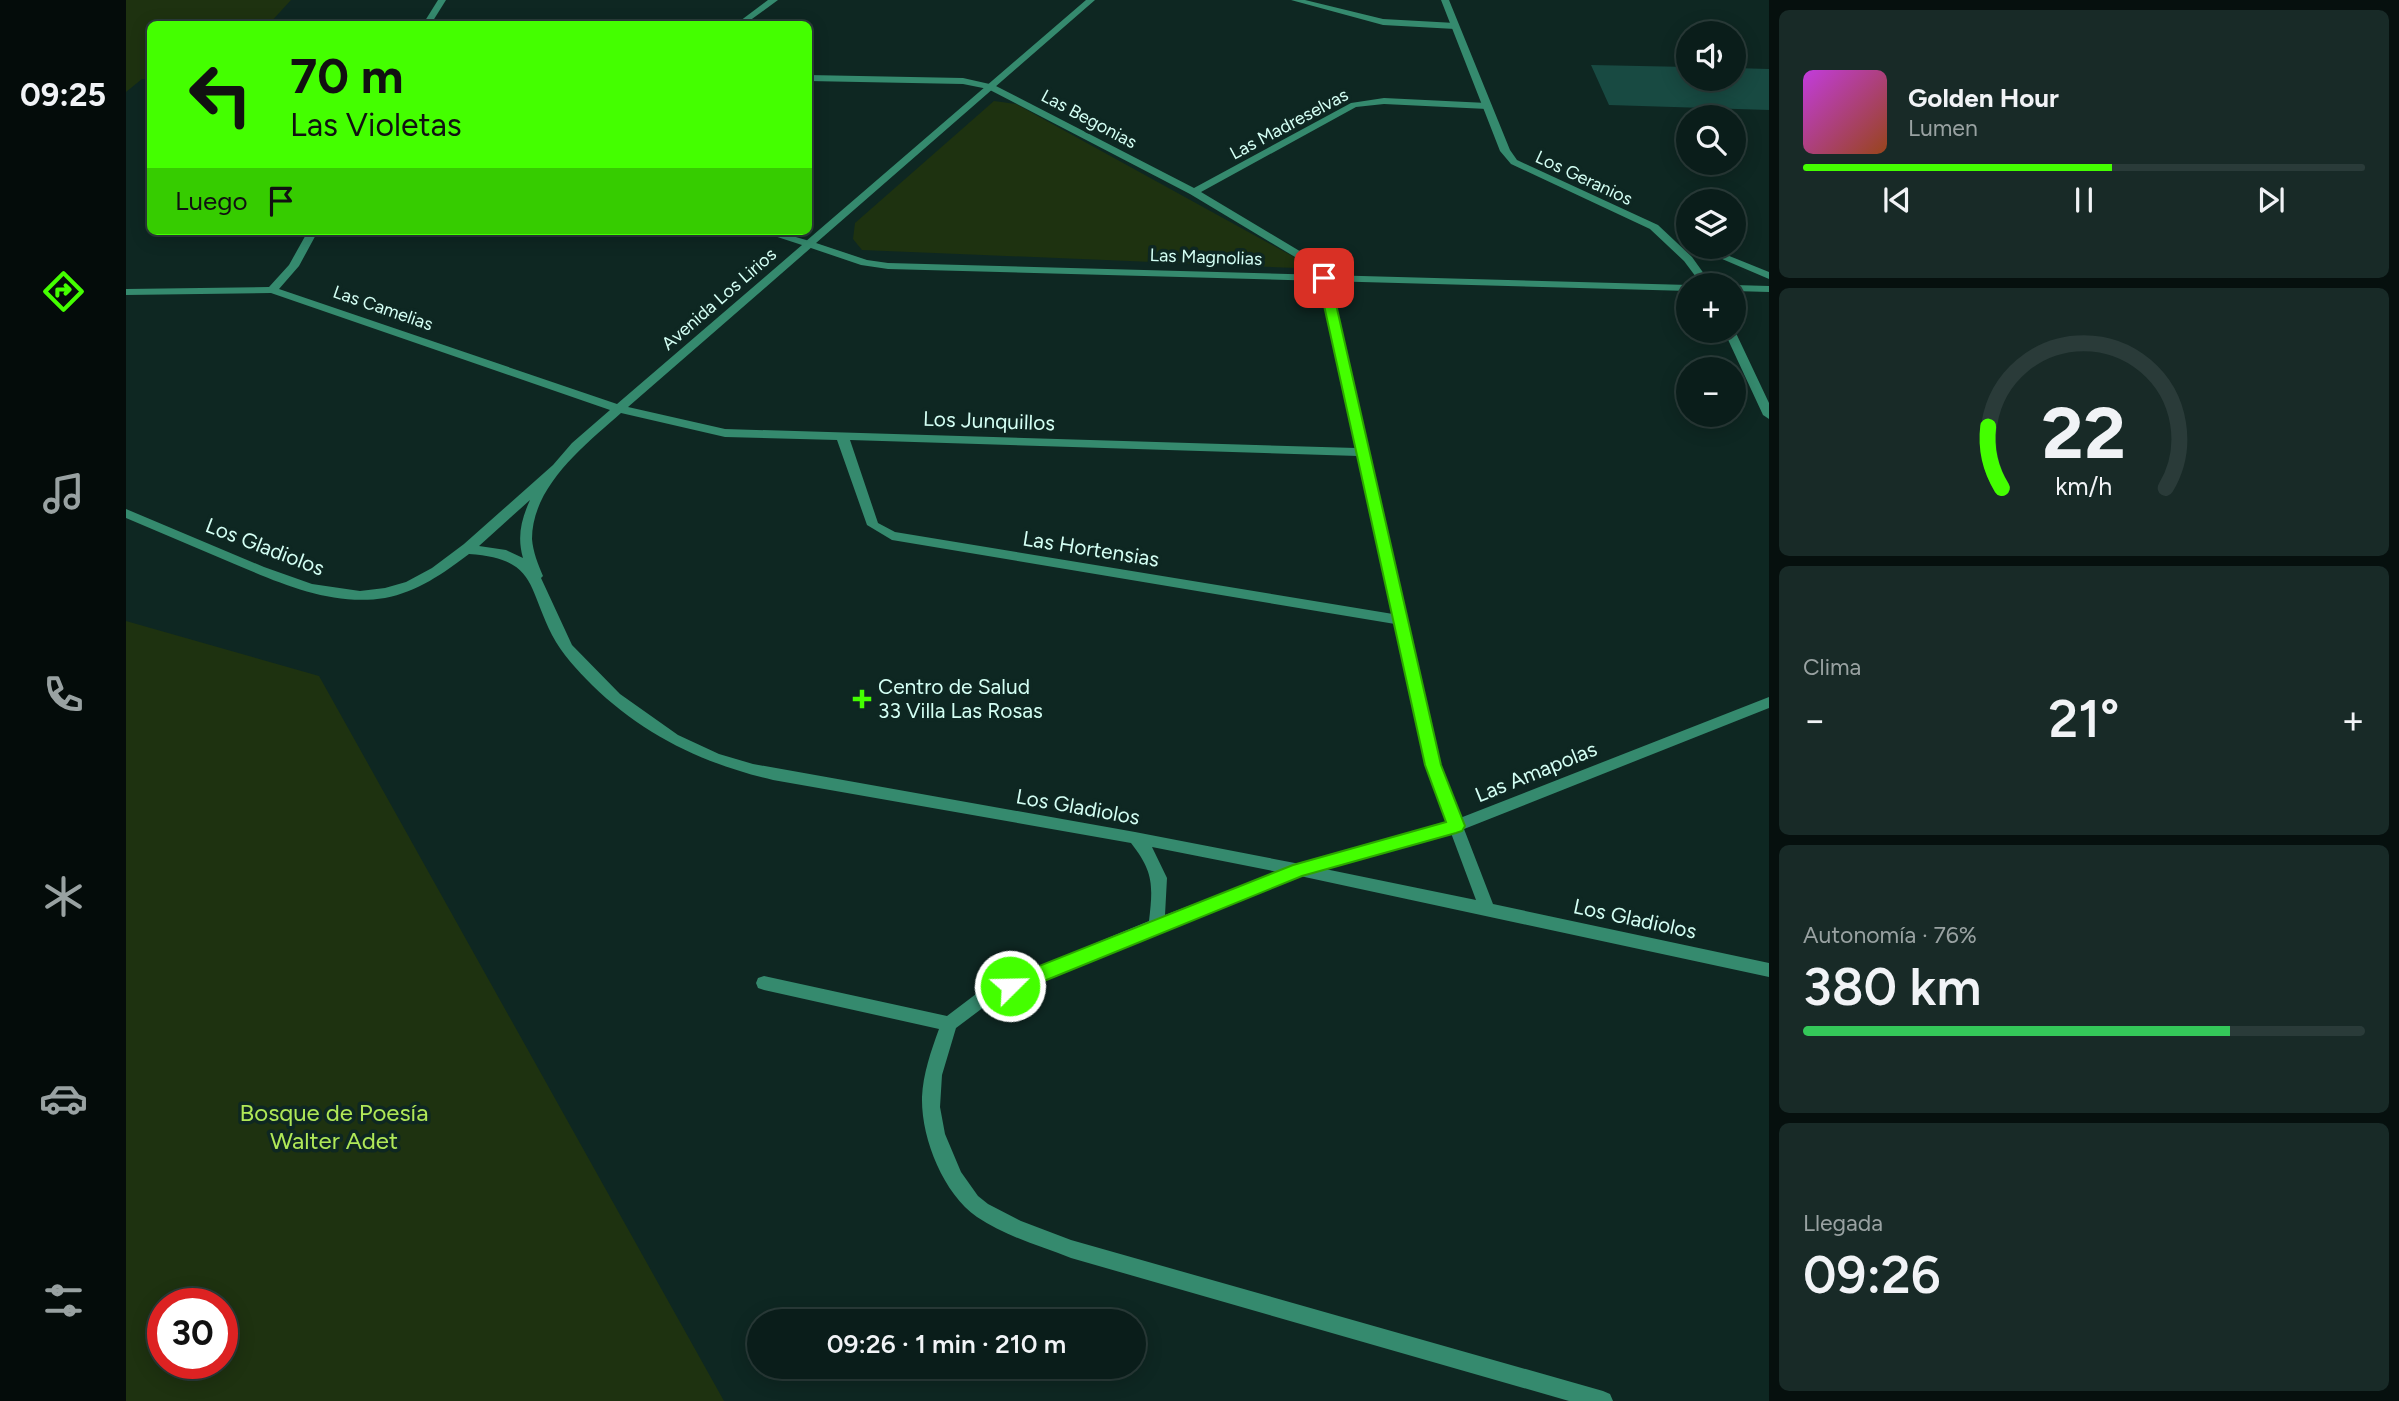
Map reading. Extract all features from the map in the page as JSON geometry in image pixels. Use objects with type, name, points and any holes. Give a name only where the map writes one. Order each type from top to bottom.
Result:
[{"type":"street","points":[[429,21],[442,0]]},
{"type":"street","points":[[744,21],[775,0]]},
{"type":"street","name":"Avenida Los Lirios","points":[[537,578],[526,539],[530,516],[544,487],[576,446],[1091,0]]},
{"type":"street","points":[[1295,0],[1383,22],[1455,26]]},
{"type":"street","name":"Los Geranios","points":[[1446,0],[1505,151],[1514,162],[1654,227],[1688,259],[1698,273]]},
{"type":"street","name":"Las Begonias","points":[[812,78],[962,81],[991,87],[1194,192],[1300,253],[1314,264],[1324,278]]},
{"type":"street","name":"Las Madreselvas","points":[[1194,192],[1354,105],[1384,101],[1487,106]]},
{"type":"street","points":[[1654,227],[1676,236]]},
{"type":"street","points":[[272,290],[294,266],[311,235]]},
{"type":"street","name":"Las Magnolias","points":[[778,235],[866,263],[888,266],[1676,288]]},
{"type":"street","points":[[1728,259],[1769,276]]},
{"type":"street","points":[[1324,278],[1433,765],[1487,909]]},
{"type":"street","points":[[1746,288],[1769,289]]},
{"type":"street","name":"Las Camelias","points":[[126,292],[272,290],[619,409]]},
{"type":"street","points":[[1735,343],[1769,415]]},
{"type":"street","name":"Los Junquillos","points":[[619,409],[725,433],[1361,452]]},
{"type":"street","name":"Las Hortensias","points":[[842,436],[873,525],[892,536],[1399,620]]},
{"type":"street","name":"Los Gladiolos","points":[[126,513],[298,586],[349,596],[386,594],[410,586],[437,572],[559,467]]},
{"type":"street","points":[[466,549],[505,554],[518,561],[537,578]]},
{"type":"street","name":"Los Gladiolos","points":[[537,578],[563,643],[584,670],[620,704],[712,757],[793,778],[1135,838],[1299,870],[1769,970]]},
{"type":"street","name":"Las Amapolas","points":[[949,1024],[986,996],[1156,925],[1299,870],[1456,826],[1769,702]]},
{"type":"street","points":[[1135,838],[1154,860],[1160,880],[1156,925]]},
{"type":"street","points":[[764,983],[949,1024],[935,1063],[931,1108],[942,1152],[961,1191],[979,1209],[998,1220],[1071,1249],[1604,1401]]},
{"type":"green space","points":[[126,0],[291,0],[272,21],[147,21],[147,80],[142,79],[126,92]]},
{"type":"green space","points":[[994,101],[1016,104],[1294,257],[1297,268],[862,250],[853,239],[855,223]]},
{"type":"green space","name":"Bosque de Poesía Walter Adet","points":[[126,621],[319,676],[724,1401],[126,1401]]},
{"type":"building","points":[[1591,65],[1676,67],[1676,91],[1746,91],[1746,68],[1769,69],[1769,110],[1746,109],[1746,105],[1609,105]]},
{"type":"place","name":"Centro de Salud 33 Villa Las Rosas","points":[[862,699]]},
{"type":"route","points":[[1010,986],[1156,925],[1299,870],[1456,826],[1433,765],[1324,278]]}]
